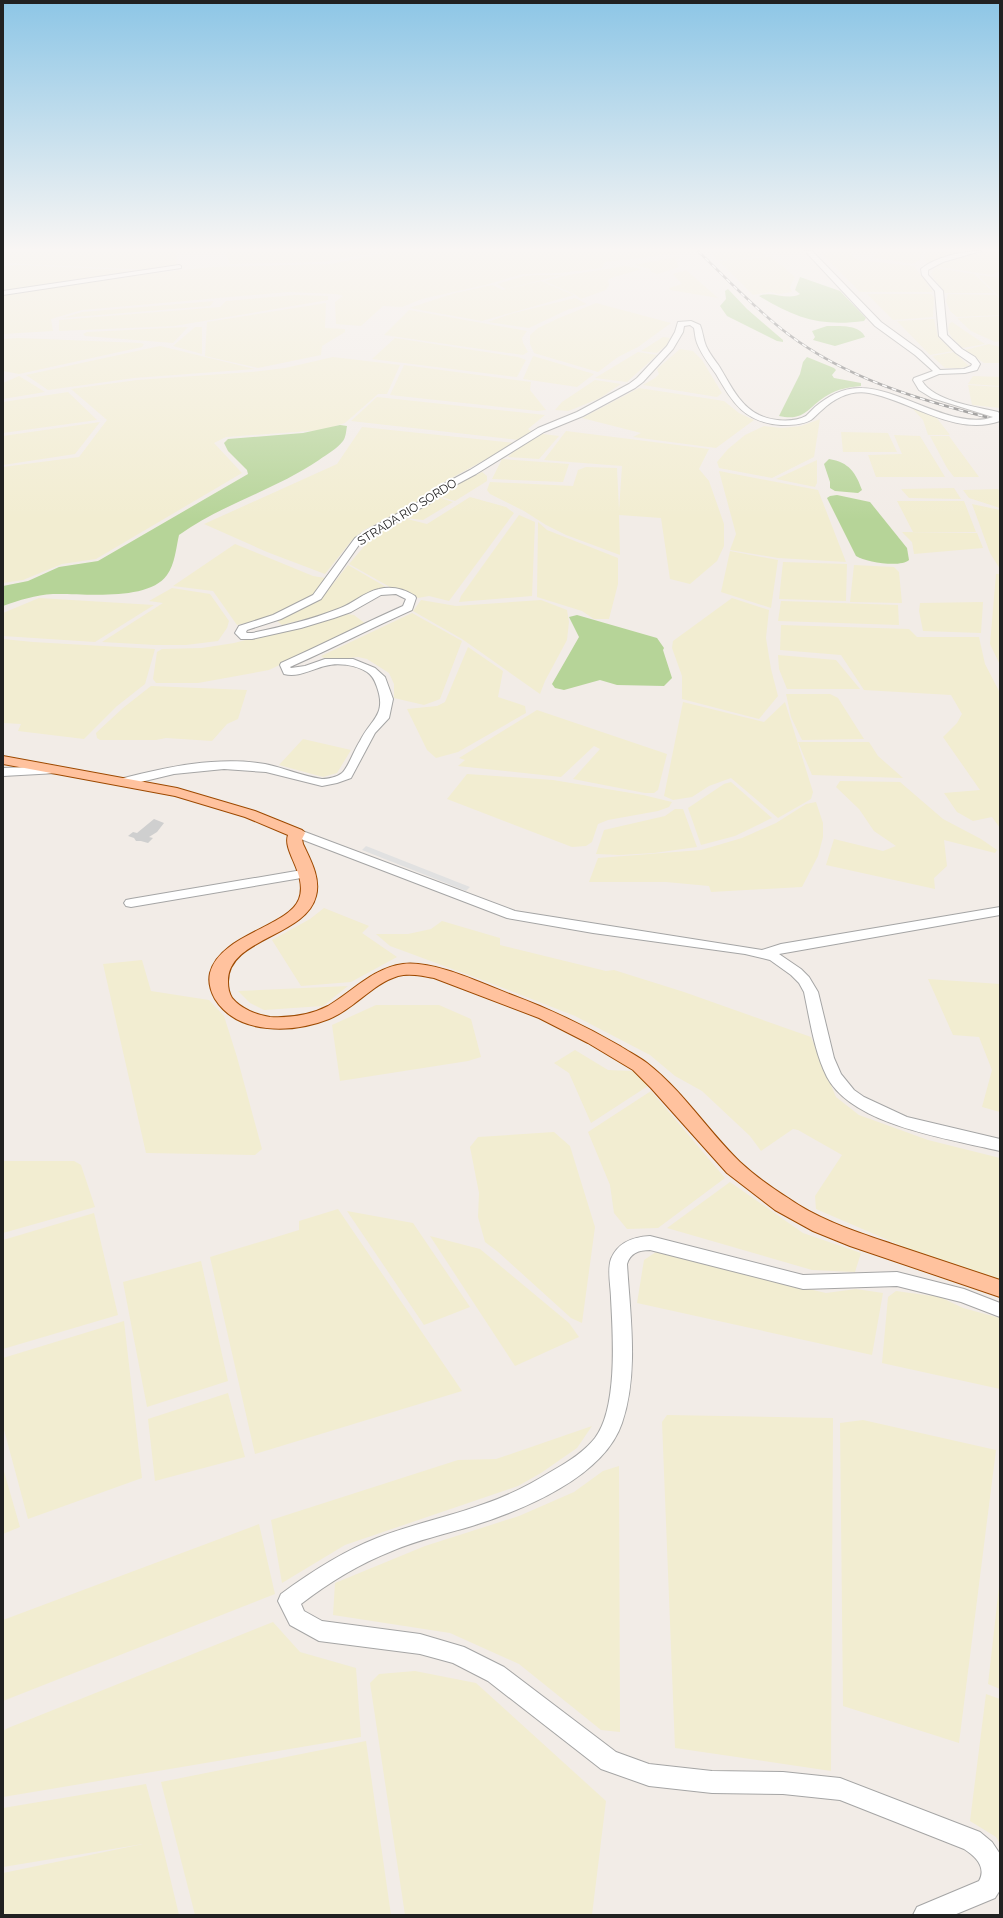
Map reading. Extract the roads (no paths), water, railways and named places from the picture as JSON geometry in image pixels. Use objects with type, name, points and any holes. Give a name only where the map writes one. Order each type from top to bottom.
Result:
[{"type":"main road","points":[[3,760],[176,792],[212,801],[296,832],[294,842],[308,873],[310,892],[304,905],[287,920],[231,954],[221,968],[218,982],[221,996],[232,1008],[248,1018],[269,1023],[292,1023],[314,1018],[334,1010],[383,975],[396,970],[411,968],[439,974],[545,1014],[594,1038],[639,1066],[658,1083],[734,1168],[782,1205],[820,1225],[857,1240],[1000,1289]]},
{"type":"street","name":"STRADA RIO SORDO","points":[[124,782],[168,770],[198,767],[257,767],[272,769],[319,783],[347,775],[370,732],[383,718],[386,699],[379,677],[371,670],[353,662],[325,662],[307,669],[288,672],[285,665],[324,648],[366,626],[408,608],[411,598],[396,591],[387,591],[367,596],[343,612],[325,618],[245,637],[240,632],[243,628],[291,612],[317,597],[358,540],[427,501],[445,486],[473,472],[541,430],[580,414],[632,386],[670,347],[674,341]]},
{"type":"street","name":"STRADA RIO SORDO","points":[[701,341],[731,396],[746,411],[767,420],[789,422],[806,419],[828,401],[840,394],[859,390],[893,397],[933,412],[968,421],[982,423],[994,422],[999,418],[995,414],[940,398],[922,388],[917,380],[938,372]]},
{"type":"street","points":[[901,341],[918,353],[938,372],[966,371],[974,368],[976,364],[972,359],[959,351],[949,341]]},
{"type":"street","points":[[3,772],[53,770]]},
{"type":"street","points":[[296,832],[512,915],[592,929],[745,950],[775,958],[790,966],[804,980],[811,992],[826,1058],[835,1077],[849,1094],[859,1101],[903,1122],[1000,1145]]},
{"type":"street","points":[[131,903],[308,873]]},
{"type":"street","points":[[763,954],[781,948],[1000,911]]},
{"type":"street","points":[[924,1915],[986,1890],[994,1876],[993,1867],[986,1851],[979,1844],[840,1789],[783,1782],[712,1782],[649,1775],[609,1761],[496,1674],[457,1654],[420,1644],[319,1631],[297,1618],[288,1601],[308,1586],[361,1554],[398,1539],[497,1508],[551,1482],[578,1465],[602,1443],[613,1421],[620,1384],[618,1264],[620,1257],[625,1250],[632,1246],[650,1243],[803,1282],[897,1279],[964,1296],[1000,1310]]},
{"type":"railway","points":[[798,341],[834,363],[858,375],[934,403],[986,417]]}]
